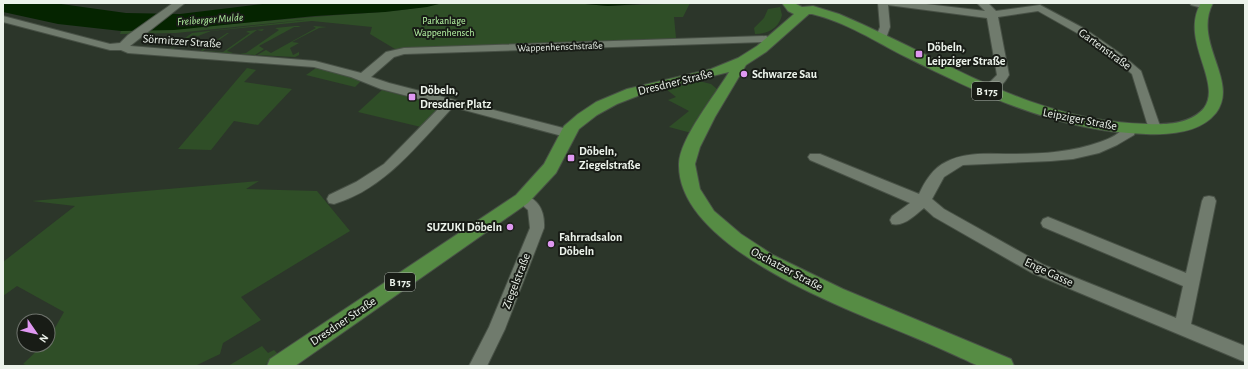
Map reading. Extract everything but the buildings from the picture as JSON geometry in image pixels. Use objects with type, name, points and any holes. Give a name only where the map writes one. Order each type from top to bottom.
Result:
[{"type":"main road","name":"Leipziger Straße","points":[[789,5],[813,7],[854,25],[986,91],[1018,104],[1048,114],[1094,124],[1130,129],[1157,129],[1180,127],[1200,119],[1210,110],[1215,100],[1215,83],[1201,31],[1200,20],[1202,4]]},
{"type":"main road","name":"B 175","points":[[754,54],[759,45],[766,38],[787,21],[789,5]]},
{"type":"main road","name":"B 175","points":[[740,63],[754,54],[813,7]]},
{"type":"main road","name":"Dresdner Straße","points":[[278,366],[522,199],[548,170],[557,157],[566,133],[572,124],[584,116],[633,93],[663,83],[714,72],[740,63]]},
{"type":"main road","name":"Oschatzer Straße","points":[[740,63],[738,71],[724,90],[692,148],[687,164],[689,183],[693,194],[710,217],[737,241],[803,279],[1003,366]]},
{"type":"main road","points":[[714,72],[724,82],[724,90]]},
{"type":"street","points":[[123,46],[132,37],[180,3]]},
{"type":"street","points":[[880,39],[884,35],[883,3]]},
{"type":"street","points":[[892,3],[992,15]]},
{"type":"street","points":[[982,3],[991,11],[1003,75],[1001,79],[986,91]]},
{"type":"street","name":"Gartenstraße","points":[[992,15],[1040,8],[1081,31],[1117,56],[1137,73],[1153,123],[1157,129]]},
{"type":"street","name":"Sörmitzer Straße","points":[[3,19],[110,47],[123,46],[128,50],[149,53],[294,61],[334,68],[385,86],[566,133]]},
{"type":"street","name":"Wappenhenschstraße","points":[[363,78],[390,54],[404,51],[766,38]]},
{"type":"street","points":[[334,200],[361,186],[389,167],[450,103]]},
{"type":"street","points":[[897,220],[924,200],[936,175],[945,167],[956,162],[967,159],[1055,156],[1084,152],[1123,138],[1130,129]]},
{"type":"street","name":"Enge Gasse","points":[[815,157],[914,199],[924,200],[939,213],[1038,269],[1245,354]]},
{"type":"street","name":"Ziegelstraße","points":[[478,366],[498,330],[537,228],[536,210],[531,204],[522,199]]},
{"type":"street","points":[[1182,329],[1191,282],[1201,245],[1209,201]]},
{"type":"street","points":[[1048,223],[1191,282]]},
{"type":"green space","name":"Parkanlage Wappenhensch","points":[[443,3],[574,3],[608,6],[690,3],[683,17],[674,17],[676,38],[629,42],[395,49],[370,34],[372,27],[312,21],[211,31],[198,36],[193,35],[172,48],[178,50],[167,51],[192,33],[313,19],[176,33],[120,34],[121,31],[193,27],[395,11]]},
{"type":"green space","points":[[780,7],[782,15],[781,20],[776,27],[764,33],[755,34],[754,28],[764,18],[768,9]]},
{"type":"green space","points":[[296,26],[259,46],[264,49],[255,55],[239,54],[246,53],[279,30],[275,28]]},
{"type":"green space","points":[[313,26],[327,27],[319,28],[292,42],[299,43],[290,48],[293,55],[299,52],[299,55],[295,57],[257,55],[266,50],[271,53],[316,28]]},
{"type":"green space","points":[[264,29],[262,31],[257,30],[227,51],[233,53],[231,54],[199,52],[227,33],[229,33],[203,51],[223,52],[250,33],[246,32],[248,31]]},
{"type":"green space","points":[[247,68],[256,70],[244,82],[292,89],[258,125],[234,121],[211,150],[178,149]]},
{"type":"green space","points":[[316,68],[360,79],[360,82],[355,87],[306,75]]},
{"type":"green space","points":[[699,81],[711,84],[718,90],[695,134],[669,127],[689,111],[668,100],[676,97],[666,89]]},
{"type":"green space","points":[[382,90],[441,106],[421,127],[358,112]]},
{"type":"green space","points":[[259,181],[246,189],[317,191],[350,231],[241,297],[261,320],[223,343],[220,354],[195,366],[29,366],[23,364],[35,353],[56,353],[56,326],[64,312],[17,286],[3,296],[3,262],[75,206],[32,201]]},
{"type":"green space","points":[[262,346],[268,353],[274,350],[279,355],[264,366],[228,366]]},
{"type":"water","name":"Freiberger Mulde","points":[[3,3],[54,3],[126,13],[180,14],[271,3],[443,3],[427,7],[385,12],[315,16],[174,30],[121,31],[58,24],[3,12]]},
{"type":"water","points":[[574,3],[657,3],[608,6]]},
{"type":"place","name":"Döbeln, Leipziger Straße","points":[[919,54]]},
{"type":"place","name":"Schwarze Sau","points":[[744,74]]},
{"type":"place","name":"Döbeln, Dresdner Platz","points":[[412,97]]},
{"type":"place","name":"Döbeln, Ziegelstraße","points":[[571,158]]},
{"type":"place","name":"SUZUKI Döbeln","points":[[510,227]]},
{"type":"place","name":"Fahrradsalon Döbeln","points":[[551,244]]}]
